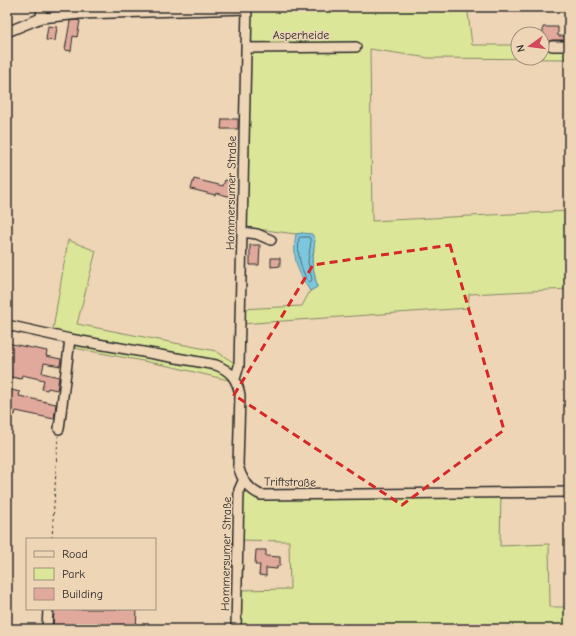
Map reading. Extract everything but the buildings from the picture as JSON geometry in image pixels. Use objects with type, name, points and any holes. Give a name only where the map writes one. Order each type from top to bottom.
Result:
[{"type":"street","points":[[41,18],[42,7]]},
{"type":"street","points":[[7,32],[41,18],[80,14],[247,8]]},
{"type":"street","name":"Hommersumer Straße","points":[[235,379],[239,366],[247,8]]},
{"type":"street","points":[[552,46],[569,46]]},
{"type":"street","name":"Asperheide","points":[[247,48],[356,47]]},
{"type":"street","points":[[242,232],[257,234],[270,240]]},
{"type":"street","points":[[7,325],[70,339],[216,365],[227,370],[235,379],[239,388],[238,465],[243,481]]},
{"type":"street","points":[[59,429],[70,339]]},
{"type":"street","name":"Hommersumer Straße","points":[[236,629],[239,490],[243,481]]},
{"type":"street","name":"Triftstraße","points":[[243,481],[255,492],[261,495],[569,492]]},
{"type":"street","points":[[47,629],[48,610]]},
{"type":"path","points":[[52,538],[59,429]]},
{"type":"highlighted area","points":[[450,245],[504,430],[402,505],[234,395],[313,265]]},
{"type":"green space","points":[[247,7],[468,7],[472,45],[510,45],[510,59],[428,58],[370,49],[372,221],[569,211],[569,289],[469,294],[468,308],[240,324],[240,309],[302,306],[310,291],[317,287],[312,262],[314,250],[303,233],[296,234],[242,227]]},
{"type":"green space","points":[[550,44],[569,44],[569,59],[550,59]]},
{"type":"green space","points":[[68,240],[96,251],[77,324],[216,351],[239,366],[235,379],[228,380],[169,366],[69,347],[70,339],[52,335]]},
{"type":"green space","points":[[243,481],[255,492],[501,492],[500,546],[549,544],[550,607],[569,607],[569,629],[236,629],[237,590],[290,589],[289,541],[238,540]]},
{"type":"water","points":[[296,234],[312,234],[315,240],[312,262],[317,287],[310,291],[302,277],[295,257]]}]
